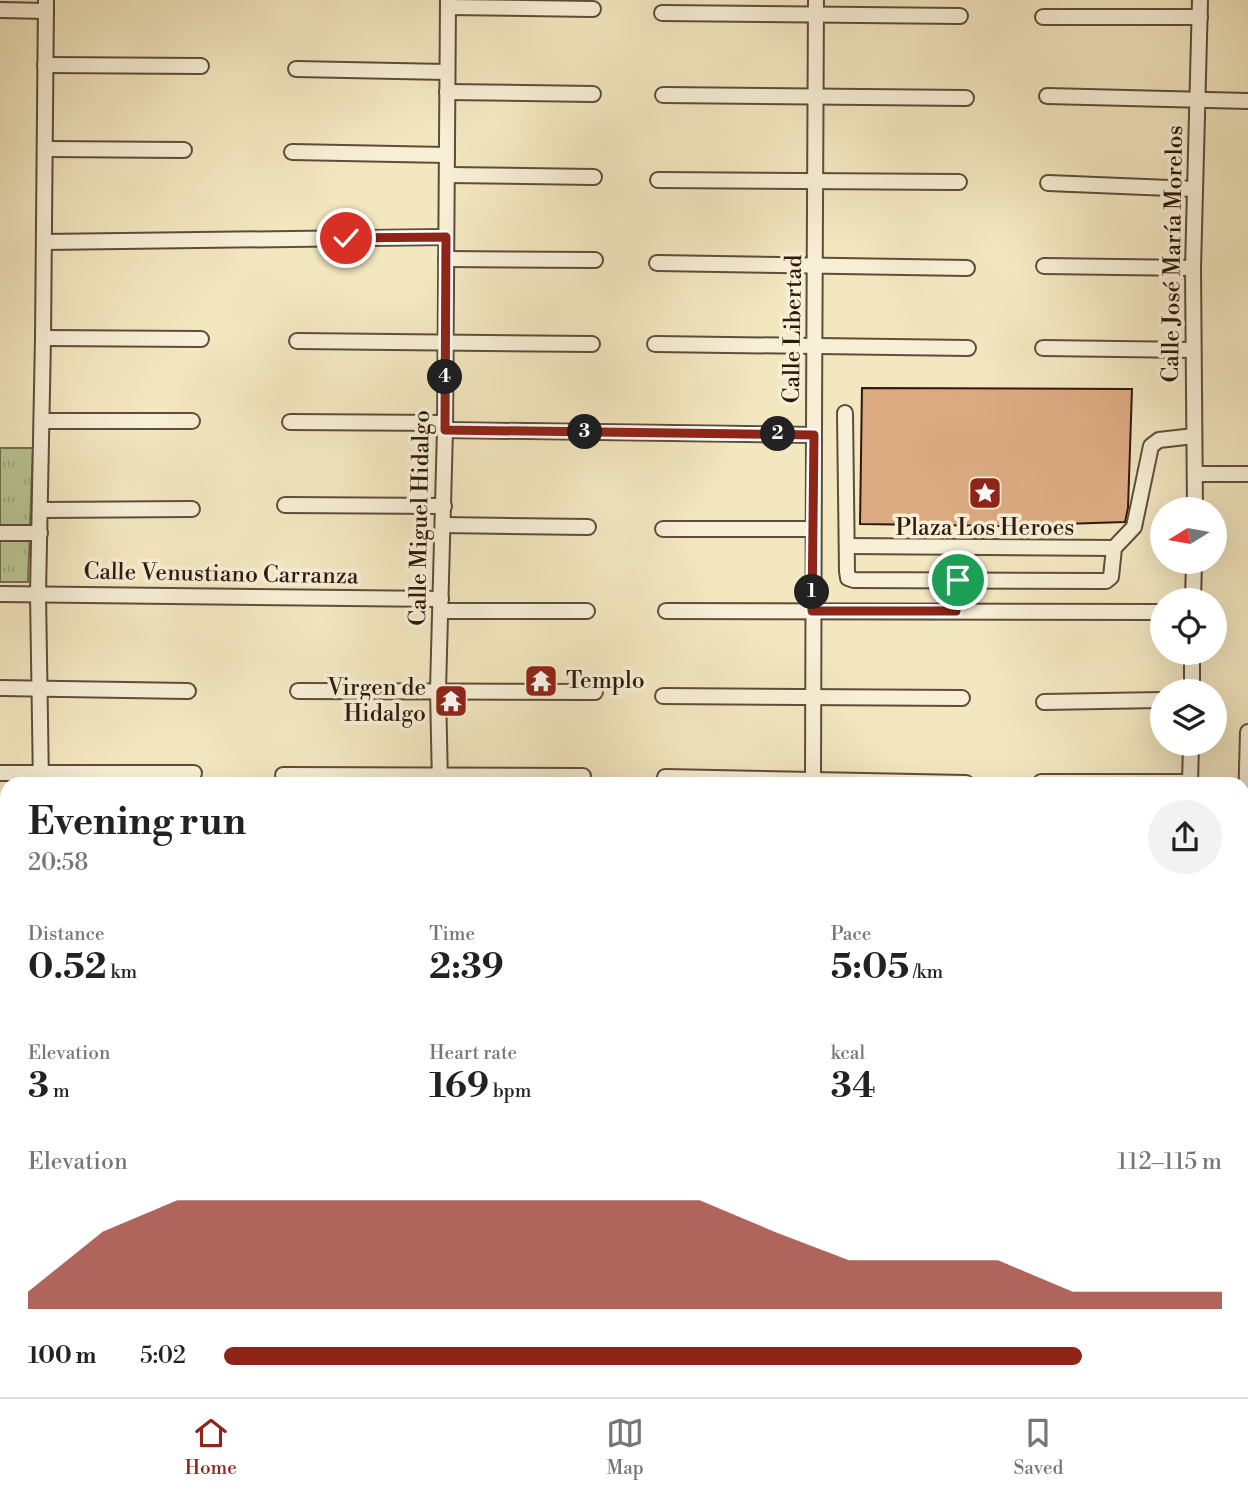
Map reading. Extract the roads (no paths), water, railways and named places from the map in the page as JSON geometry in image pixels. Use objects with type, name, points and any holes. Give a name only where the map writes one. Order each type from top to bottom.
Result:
[{"type":"street","name":"Calle José María Morelos","points":[[1195,497],[1193,268],[1200,0]]},
{"type":"street","points":[[448,4],[593,9]]},
{"type":"street","name":"Calle Miguel Hidalgo","points":[[440,777],[438,690],[444,506],[448,4]]},
{"type":"street","points":[[0,10],[46,5],[38,594],[41,777]]},
{"type":"street","points":[[662,13],[816,7],[960,16]]},
{"type":"street","name":"Calle Libertad","points":[[813,777],[816,7]]},
{"type":"street","points":[[1043,17],[1200,17]]},
{"type":"street","points":[[45,65],[201,66]]},
{"type":"street","points":[[296,69],[447,72]]},
{"type":"street","points":[[447,92],[593,94]]},
{"type":"street","points":[[663,95],[966,98]]},
{"type":"street","points":[[1047,96],[1248,101]]},
{"type":"street","points":[[45,149],[184,150]]},
{"type":"street","points":[[292,152],[447,155]]},
{"type":"street","points":[[447,175],[594,177]]},
{"type":"street","points":[[658,180],[959,182]]},
{"type":"street","points":[[1048,183],[1194,189]]},
{"type":"street","points":[[44,242],[446,237]]},
{"type":"street","points":[[446,260],[595,260]]},
{"type":"street","points":[[657,263],[967,268]]},
{"type":"street","points":[[1044,266],[1193,268]]},
{"type":"street","points":[[43,338],[201,339]]},
{"type":"street","points":[[297,341],[592,344]]},
{"type":"street","points":[[655,344],[968,348]]},
{"type":"street","points":[[1043,348],[1193,350]]},
{"type":"street","points":[[845,412],[848,578],[854,580],[1106,581],[1111,577],[1114,548],[1134,527],[1151,446],[1159,440],[1194,436]]},
{"type":"street","points":[[42,421],[192,421]]},
{"type":"street","points":[[290,422],[814,435]]},
{"type":"street","points":[[1195,474],[1248,474]]},
{"type":"street","points":[[285,505],[444,506]]},
{"type":"street","points":[[41,510],[192,509]]},
{"type":"street","points":[[443,525],[588,527]]},
{"type":"street","points":[[663,529],[813,528]]},
{"type":"street","points":[[0,533],[40,533]]},
{"type":"street","points":[[848,546],[1114,548]]},
{"type":"street","points":[[956,611],[960,547]]},
{"type":"street","name":"Calle Venustiano Carranza","points":[[0,594],[587,611]]},
{"type":"street","points":[[666,611],[1150,612]]},
{"type":"street","points":[[0,688],[188,691]]},
{"type":"street","points":[[298,691],[595,692]]},
{"type":"street","points":[[663,696],[962,698]]},
{"type":"street","points":[[1044,702],[1150,700]]},
{"type":"street","points":[[1247,777],[1248,732]]},
{"type":"street","points":[[1190,777],[1191,756]]},
{"type":"street","points":[[0,773],[27,777]]},
{"type":"street","points":[[92,777],[194,773]]},
{"type":"street","points":[[283,775],[346,777]]},
{"type":"street","points":[[547,777],[583,776]]},
{"type":"place","name":"Plaza Los Heroes","points":[[985,493]]},
{"type":"place","name":"Templo","points":[[541,681]]},
{"type":"place","name":"Virgen de Hidalgo","points":[[451,701]]}]
